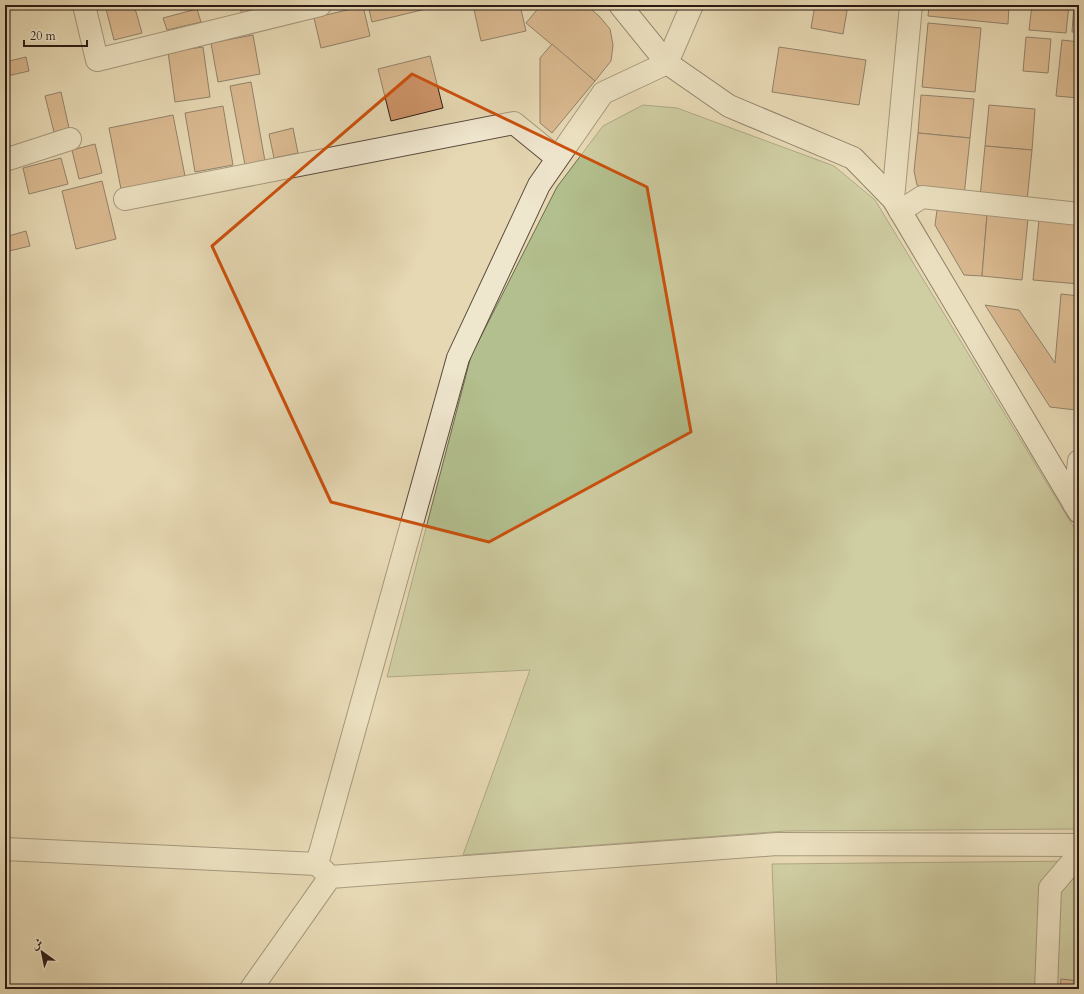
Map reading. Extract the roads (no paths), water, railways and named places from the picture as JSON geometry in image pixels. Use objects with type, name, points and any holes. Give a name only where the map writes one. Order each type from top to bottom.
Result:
[{"type":"street","points":[[84,5],[97,60],[320,5]]},
{"type":"street","points":[[620,5],[667,62],[729,106],[853,158],[896,205],[1077,508]]},
{"type":"street","points":[[251,989],[324,870],[458,358],[539,185],[603,93],[667,62],[692,5]]},
{"type":"street","points":[[896,205],[911,5]]},
{"type":"street","points":[[125,199],[514,124],[557,158]]},
{"type":"street","points":[[5,160],[70,139]]},
{"type":"street","points":[[896,205],[922,197],[1079,214]]},
{"type":"street","points":[[1077,508],[1079,460]]},
{"type":"street","points":[[5,849],[324,870],[777,844],[1079,845]]},
{"type":"street","points":[[1046,989],[1050,888],[1079,854]]}]
